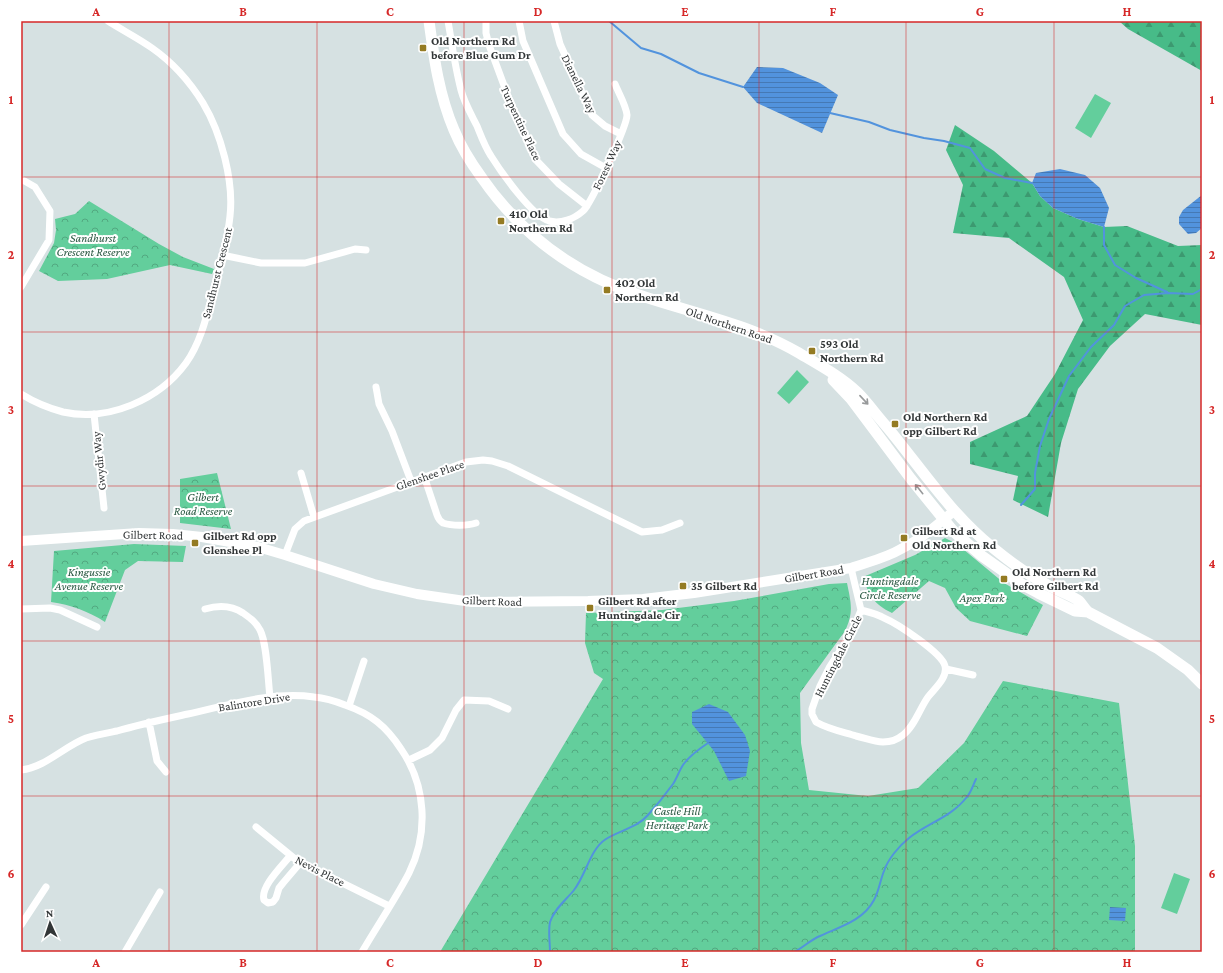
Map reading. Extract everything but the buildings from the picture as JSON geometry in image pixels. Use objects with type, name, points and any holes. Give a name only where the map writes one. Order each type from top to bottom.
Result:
[{"type":"main road","name":"Old Northern Road","points":[[429,21],[442,96],[453,130],[469,159],[493,193],[508,211],[538,240],[560,257],[598,279],[644,297],[745,328],[771,338],[839,377],[865,400],[966,524],[990,546],[1017,567],[1080,601],[1088,612]]},
{"type":"main road","name":"Old Northern Road","points":[[822,367],[854,403],[911,479],[954,532],[982,556],[1018,582],[1038,593],[1075,611],[1088,612],[1157,648],[1188,670],[1202,684]]},
{"type":"main road","name":"Gilbert Road","points":[[21,542],[111,534],[172,534],[217,539],[258,548],[286,555],[374,584],[417,594],[472,602],[588,602],[643,599],[707,591],[851,568],[901,550],[924,535],[954,511]]},
{"type":"street","name":"Sandhurst Crescent","points":[[21,394],[48,407],[63,412],[77,414],[94,414],[126,407],[149,397],[168,382],[186,363],[198,341],[206,320],[228,236],[230,198],[224,156],[220,140],[203,103],[190,84],[166,59],[142,41],[108,21]]},
{"type":"street","name":"Forest Way","points":[[448,21],[461,91],[490,156],[525,202],[540,217],[550,221],[563,221],[575,217],[584,210],[606,168],[627,116],[615,84]]},
{"type":"street","name":"Turpentine Place","points":[[486,21],[486,33],[489,45],[509,99],[536,160],[559,184],[587,206]]},
{"type":"street","points":[[519,21],[523,41],[563,134],[581,154],[606,168]]},
{"type":"street","name":"Dianella Way","points":[[554,21],[560,44],[592,115],[605,126],[621,134]]},
{"type":"street","points":[[21,179],[35,187],[50,211],[49,240],[21,287]]},
{"type":"street","points":[[222,255],[261,263],[305,263],[355,250],[366,250]]},
{"type":"street","points":[[376,387],[379,404],[392,431],[411,481]]},
{"type":"street","name":"Gwydir Way","points":[[94,414],[104,508]]},
{"type":"street","name":"Glenshee Place","points":[[286,555],[295,530],[304,522],[314,517],[424,476],[466,462],[483,460],[508,466],[642,532],[662,530],[680,523]]},
{"type":"street","points":[[301,473],[314,517]]},
{"type":"street","points":[[424,476],[439,520],[443,523],[461,526],[468,526],[476,523]]},
{"type":"street","name":"Huntingdale Circle","points":[[851,568],[861,610],[852,632],[829,668],[820,686],[812,709],[813,717],[816,722],[831,728],[877,742],[890,741],[908,731],[928,698],[942,679],[946,669],[942,659],[914,636],[884,617],[861,610]]},
{"type":"street","points":[[205,609],[221,605],[237,609],[253,620],[261,631],[264,644],[270,697]]},
{"type":"street","points":[[21,610],[50,608],[60,610],[97,627]]},
{"type":"street","points":[[349,706],[364,661]]},
{"type":"street","points":[[946,669],[973,675]]},
{"type":"street","name":"Balintore Drive","points":[[21,770],[32,768],[44,763],[68,746],[86,738],[149,722],[270,697],[299,695],[316,697],[331,700],[365,713],[378,721],[392,735],[409,760],[418,782],[423,813],[420,841],[409,872],[362,952]]},
{"type":"street","points":[[409,760],[430,750],[442,738],[456,710],[464,700],[489,701],[508,710]]},
{"type":"street","points":[[149,722],[157,761],[166,772]]},
{"type":"street","name":"Nevis Place","points":[[256,827],[300,863],[389,906]]},
{"type":"street","points":[[290,856],[264,890],[264,900],[268,903],[273,902],[282,883],[300,863]]},
{"type":"street","points":[[21,925],[46,887]]},
{"type":"street","points":[[125,952],[160,892]]},
{"type":"green space","points":[[1119,21],[1202,21],[1202,71],[1128,29]]},
{"type":"green space","points":[[1095,94],[1111,103],[1091,138],[1075,128]]},
{"type":"green space","points":[[955,125],[994,151],[1032,183],[1040,196],[1053,208],[1078,219],[1104,227],[1127,226],[1178,246],[1202,245],[1202,325],[1145,314],[1110,346],[1078,389],[1061,443],[1048,517],[1013,500],[1018,476],[970,464],[970,442],[1027,416],[1055,374],[1083,320],[1064,277],[1009,238],[953,233],[963,185],[946,150]]},
{"type":"green space","name":"Sandhurst Crescent Reserve","points":[[89,201],[159,244],[183,257],[214,269],[212,274],[170,265],[107,279],[58,281],[39,271],[54,243],[56,230],[55,219],[75,214]]},
{"type":"green space","points":[[797,370],[809,382],[789,404],[777,393]]},
{"type":"green space","name":"Gilbert Road Reserve","points":[[217,473],[231,529],[180,523],[180,479]]},
{"type":"green space","name":"Apex Park","points":[[945,538],[957,544],[1004,583],[1043,605],[1027,636],[970,621],[956,608],[945,588],[929,581],[892,613],[876,603],[870,594],[863,577],[915,555]]},
{"type":"green space","name":"Kingussie Avenue Reserve","points":[[134,544],[186,546],[183,562],[138,561],[125,570],[105,622],[79,609],[51,602],[54,551]]},
{"type":"green space","name":"Castle Hill Heritage Park","points":[[847,583],[851,607],[848,624],[845,631],[800,693],[801,743],[809,790],[868,796],[918,788],[964,743],[1003,681],[1119,703],[1135,846],[1135,952],[440,952],[603,679],[594,673],[585,643],[586,613],[662,610],[734,601],[829,584]]},
{"type":"green space","points":[[1174,873],[1190,879],[1177,914],[1161,908]]},
{"type":"water","points":[[757,67],[783,68],[820,83],[838,95],[822,133],[757,103],[743,87]]},
{"type":"water","points":[[1060,169],[1085,175],[1100,188],[1109,208],[1104,227],[1078,219],[1053,208],[1040,196],[1032,183],[1036,173]]},
{"type":"water","points":[[1202,195],[1202,228],[1196,233],[1188,234],[1179,224],[1179,217],[1183,210]]},
{"type":"water","points":[[709,704],[728,712],[745,735],[750,751],[746,776],[729,781],[714,751],[692,724],[692,712]]},
{"type":"water","points":[[1110,907],[1126,908],[1125,921],[1109,920]]},
{"type":"waterway","points":[[609,21],[641,48],[661,54],[699,73],[743,87]]},
{"type":"waterway","points":[[830,113],[869,122],[890,130],[970,148],[985,169],[1005,178],[1032,183]]},
{"type":"waterway","points":[[1104,227],[1104,245],[1115,265],[1136,278],[1167,292]]},
{"type":"waterway","points":[[1021,505],[1035,489],[1035,473],[1040,446],[1049,419],[1069,376],[1091,347],[1114,325],[1125,306],[1144,295],[1168,293],[1193,294],[1202,289]]},
{"type":"waterway","points":[[550,952],[549,929],[552,917],[578,884],[596,849],[606,839],[634,826],[644,819],[658,804],[673,784],[685,762],[694,753],[708,743]]},
{"type":"waterway","points":[[794,952],[816,938],[850,922],[864,913],[874,900],[886,866],[891,857],[905,841],[960,805],[968,796],[976,779]]},
{"type":"place","name":"Old Northern Rd before Blue Gum Dr","points":[[423,48]]},
{"type":"place","name":"410 Old Northern Rd","points":[[501,221]]},
{"type":"place","name":"402 Old Northern Rd","points":[[607,290]]},
{"type":"place","name":"593 Old Northern Rd","points":[[812,351]]},
{"type":"place","name":"Old Northern Rd opp Gilbert Rd","points":[[895,424]]},
{"type":"place","name":"Gilbert Rd at Old Northern Rd","points":[[904,538]]},
{"type":"place","name":"Gilbert Rd opp Glenshee Pl","points":[[195,543]]},
{"type":"place","name":"Old Northern Rd before Gilbert Rd","points":[[1004,579]]},
{"type":"place","name":"35 Gilbert Rd","points":[[683,586]]},
{"type":"place","name":"Gilbert Rd after Huntingdale Cir","points":[[590,608]]},
{"type":"park label","name":"Huntingdale Circle Reserve","points":[[890,588]]}]
